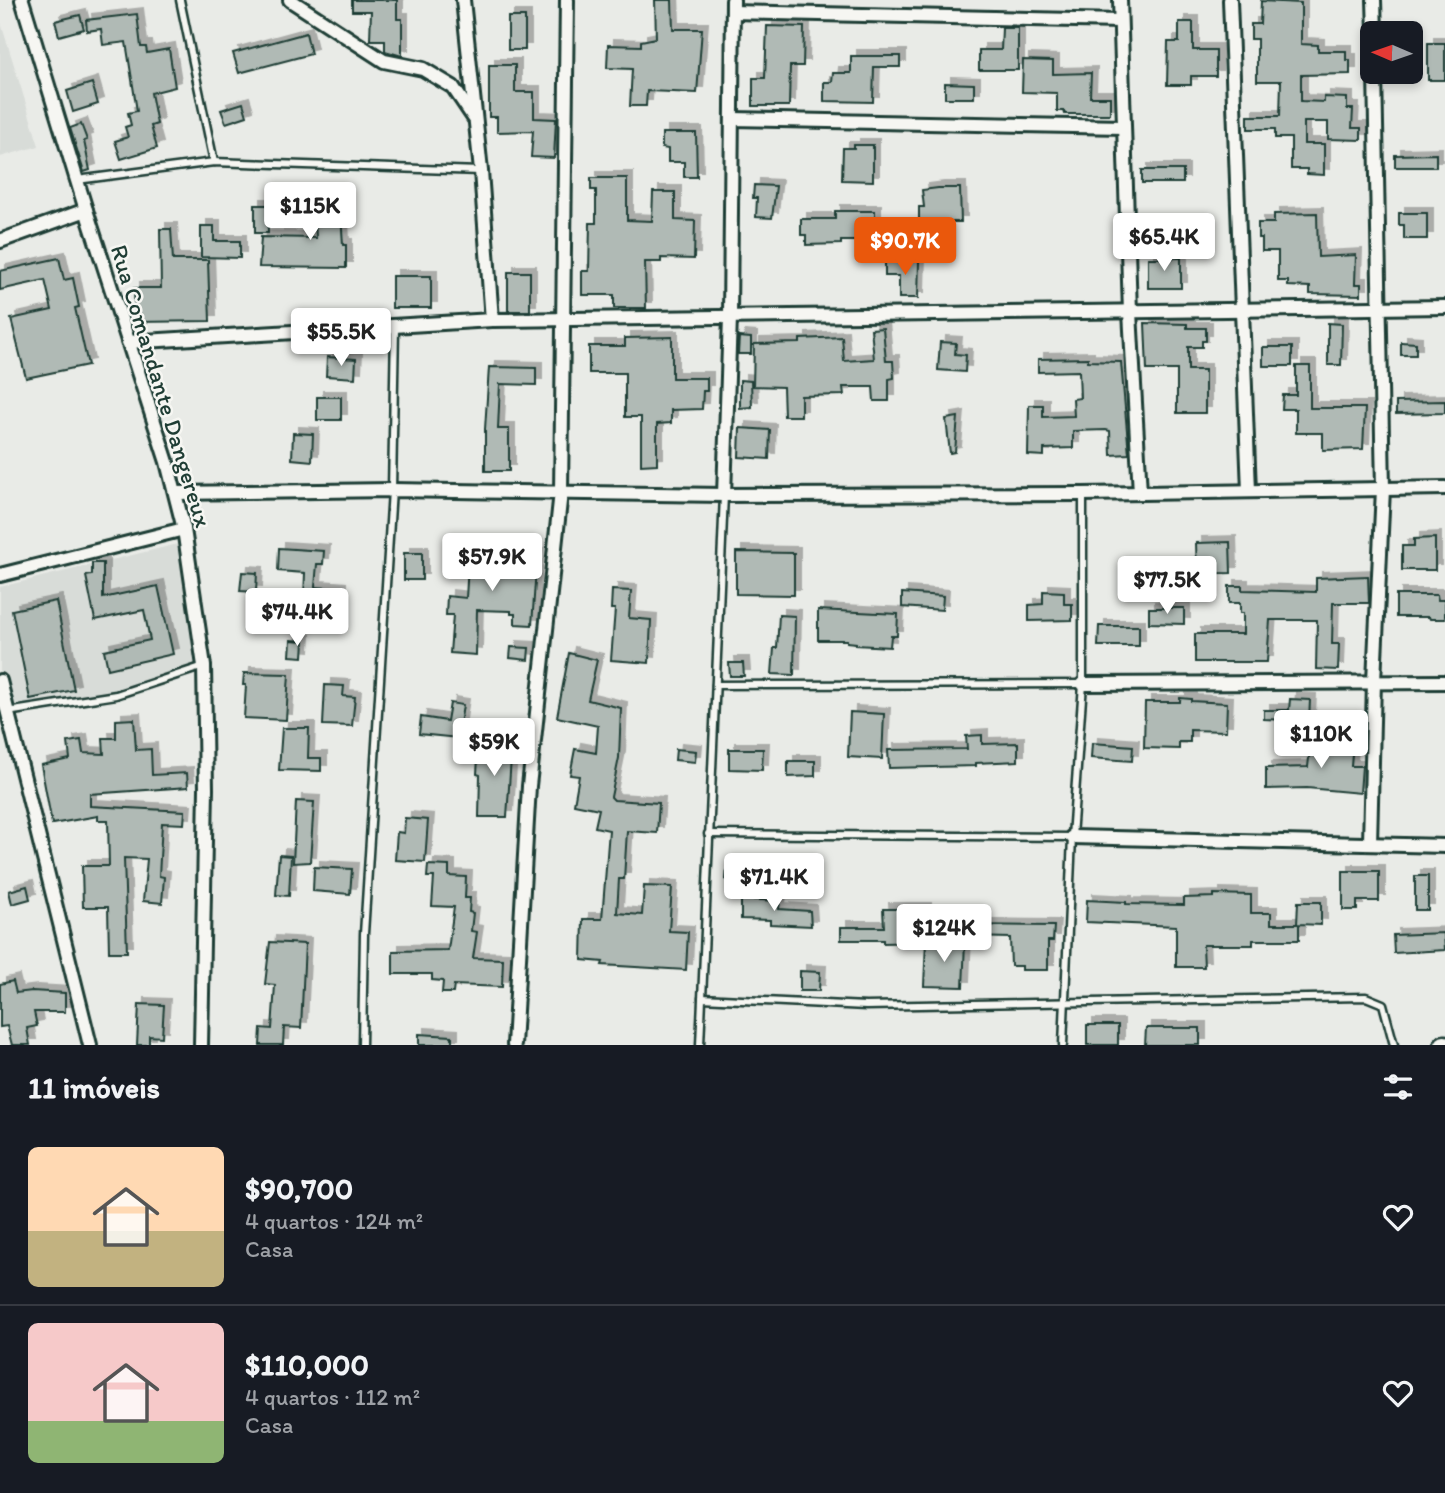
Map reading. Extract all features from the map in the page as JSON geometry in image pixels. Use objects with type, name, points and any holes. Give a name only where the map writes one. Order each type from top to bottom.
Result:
[{"type":"street","name":"Rua Comandante Dangereux","points":[[22,0],[176,493],[184,529],[204,666],[206,789],[201,1045]]},
{"type":"street","points":[[290,0],[384,61],[423,69],[453,87],[476,121]]},
{"type":"street","points":[[463,0],[481,171],[492,320]]},
{"type":"street","points":[[514,1045],[529,786],[561,492],[568,0]]},
{"type":"street","points":[[1120,0],[1130,312],[1140,494]]},
{"type":"street","points":[[1230,0],[1250,491]]},
{"type":"street","points":[[1374,0],[1375,21]]},
{"type":"street","points":[[724,495],[730,317],[733,6],[1120,21]]},
{"type":"street","points":[[1370,843],[1383,489],[1375,84]]},
{"type":"street","points":[[732,119],[1124,127]]},
{"type":"street","points":[[0,241],[86,210]]},
{"type":"street","points":[[128,342],[492,320],[1445,307]]},
{"type":"street","points":[[176,493],[392,490],[724,495],[1140,494],[1445,488]]},
{"type":"street","points":[[0,575],[184,529]]},
{"type":"street","points":[[0,681],[90,1045]]},
{"type":"street","points":[[1083,684],[1445,682]]},
{"type":"street","points":[[1072,837],[1445,846]]},
{"type":"lane","points":[[180,0],[214,162]]},
{"type":"lane","points":[[77,180],[214,162],[481,171]]},
{"type":"lane","points":[[362,1045],[364,934],[392,490],[395,326]]},
{"type":"lane","points":[[1063,1045],[1072,837],[1083,684],[1083,494]]},
{"type":"lane","points":[[700,1045],[724,495]]},
{"type":"lane","points":[[8,712],[116,695],[204,666]]},
{"type":"lane","points":[[716,685],[1083,684]]},
{"type":"lane","points":[[708,835],[1072,837]]},
{"type":"lane","points":[[702,998],[866,1006],[1366,997],[1383,1004],[1394,1045]]},
{"type":"shaded area","points":[[0,20],[39,146],[0,157]]},
{"type":"shaded area","points":[[186,542],[204,666],[116,695],[7,712],[0,681],[0,587]]},
{"type":"building","points":[[352,0],[397,0],[397,19],[402,19],[402,56],[385,51],[385,40],[370,40],[371,11],[352,11]]},
{"type":"building","points":[[655,0],[672,0],[673,29],[702,29],[697,93],[647,91],[646,106],[630,106],[632,69],[607,68],[608,45],[641,46],[641,41],[656,38]]},
{"type":"building","points":[[1261,1],[1301,3],[1301,44],[1318,45],[1318,51],[1346,51],[1346,60],[1350,60],[1350,74],[1301,75],[1301,101],[1324,102],[1324,97],[1347,98],[1347,109],[1353,109],[1352,128],[1361,128],[1361,140],[1328,139],[1328,122],[1304,122],[1304,144],[1324,144],[1324,175],[1307,174],[1307,169],[1291,169],[1291,138],[1275,138],[1275,129],[1248,129],[1248,116],[1280,116],[1281,81],[1257,81],[1257,39],[1251,39],[1251,24],[1260,24]]},
{"type":"building","points":[[137,14],[141,47],[146,47],[147,53],[169,49],[175,87],[151,93],[157,124],[151,126],[157,148],[121,159],[115,141],[128,137],[125,127],[131,125],[128,113],[137,111],[126,42],[103,45],[101,29],[87,31],[86,20]]},
{"type":"building","points":[[80,15],[84,29],[59,36],[55,21]]},
{"type":"building","points":[[508,17],[525,17],[525,50],[508,50]]},
{"type":"building","points":[[1179,22],[1193,22],[1193,50],[1216,50],[1216,76],[1191,76],[1191,85],[1167,85],[1168,42],[1179,42]]},
{"type":"building","points":[[767,26],[804,27],[803,66],[790,66],[789,106],[753,106],[753,78],[765,78]]},
{"type":"building","points":[[1002,28],[1018,28],[1018,70],[979,70],[979,50],[1001,50]]},
{"type":"building","points":[[306,33],[311,54],[239,73],[233,53]]},
{"type":"building","points":[[1428,43],[1445,43],[1445,80],[1428,80]]},
{"type":"building","points":[[851,56],[900,56],[900,67],[874,67],[873,102],[824,101],[824,82],[832,82],[833,73],[851,73]]},
{"type":"building","points":[[1023,60],[1053,61],[1053,74],[1091,73],[1090,97],[1110,97],[1110,114],[1065,114],[1064,111],[1057,111],[1057,93],[1022,92]]},
{"type":"building","points":[[489,65],[515,65],[515,92],[534,92],[534,118],[556,119],[554,158],[531,157],[533,131],[497,132],[497,117],[489,117]]},
{"type":"building","points":[[92,83],[98,104],[73,112],[67,91]]},
{"type":"building","points":[[945,83],[974,84],[974,98],[945,98]]},
{"type":"building","points":[[243,103],[247,116],[226,123],[221,110]]},
{"type":"building","points":[[81,124],[87,140],[84,141],[90,170],[84,172],[70,128]]},
{"type":"building","points":[[662,133],[696,133],[697,177],[684,177],[684,162],[668,162],[668,149],[662,148]]},
{"type":"building","points":[[854,145],[873,145],[873,181],[842,180],[843,148],[854,148]]},
{"type":"building","points":[[1436,154],[1436,167],[1395,167],[1395,155]]},
{"type":"building","points":[[1142,170],[1183,170],[1183,183],[1142,183]]},
{"type":"building","points":[[591,178],[627,178],[627,220],[652,221],[653,192],[675,192],[675,220],[695,221],[694,259],[661,258],[661,262],[645,262],[646,308],[614,308],[614,295],[582,295],[582,271],[589,271],[590,223],[596,223],[596,190],[591,190]]},
{"type":"building","points":[[754,185],[776,186],[772,218],[756,217],[757,198],[753,198]]},
{"type":"building","points":[[960,188],[961,222],[919,222],[919,207],[924,207],[922,190]]},
{"type":"building","points":[[340,197],[346,268],[259,267],[261,237],[316,238],[314,198]]},
{"type":"building","points":[[255,205],[267,205],[268,233],[255,233]]},
{"type":"building","points":[[835,211],[875,211],[875,241],[806,245],[806,235],[801,235],[801,219],[835,219]]},
{"type":"building","points":[[1317,213],[1318,257],[1356,255],[1355,284],[1361,284],[1361,295],[1310,294],[1310,287],[1288,286],[1288,281],[1278,281],[1278,251],[1262,251],[1262,238],[1258,238],[1258,223],[1274,223],[1274,214]]},
{"type":"building","points":[[1399,213],[1427,213],[1427,239],[1404,239],[1404,225],[1399,225]]},
{"type":"building","points":[[201,226],[214,226],[214,241],[240,241],[240,258],[201,257]]},
{"type":"building","points":[[160,229],[171,229],[173,260],[208,260],[210,321],[135,322],[134,288],[161,288]]},
{"type":"building","points":[[59,258],[64,280],[73,278],[79,307],[75,308],[88,365],[26,378],[11,319],[52,310],[45,280],[0,290],[0,271]]},
{"type":"building","points":[[1148,258],[1181,258],[1181,288],[1148,288]]},
{"type":"building","points":[[885,260],[919,261],[918,298],[899,298],[899,276],[885,276]]},
{"type":"building","points":[[508,272],[530,272],[530,311],[508,311]]},
{"type":"building","points":[[392,276],[431,276],[431,308],[392,308]]},
{"type":"building","points":[[1145,323],[1187,324],[1187,328],[1206,328],[1206,341],[1202,341],[1202,347],[1188,347],[1188,370],[1205,370],[1205,413],[1177,413],[1177,370],[1147,370]]},
{"type":"building","points":[[1328,323],[1342,324],[1341,365],[1328,365]]},
{"type":"building","points":[[883,328],[886,361],[893,361],[894,378],[889,379],[889,401],[874,401],[873,387],[843,387],[844,395],[801,396],[801,416],[784,416],[783,387],[753,386],[754,344],[800,343],[800,339],[842,337],[844,361],[874,359],[871,329]]},
{"type":"building","points":[[672,337],[672,378],[707,378],[707,391],[703,391],[702,409],[671,410],[671,423],[657,424],[657,464],[641,465],[641,417],[625,417],[625,373],[589,373],[589,346],[625,346],[625,338]]},
{"type":"building","points":[[739,337],[751,338],[751,354],[738,354]]},
{"type":"building","points":[[940,342],[956,343],[955,354],[966,355],[965,372],[938,370]]},
{"type":"building","points":[[1401,342],[1416,343],[1416,355],[1401,355]]},
{"type":"building","points":[[1263,347],[1292,347],[1292,366],[1263,366]]},
{"type":"building","points":[[327,357],[356,359],[355,378],[326,376]]},
{"type":"building","points":[[1088,358],[1088,361],[1121,362],[1129,454],[1111,455],[1110,431],[1106,430],[1073,431],[1073,448],[1044,449],[1044,456],[1028,455],[1029,405],[1043,405],[1043,417],[1074,416],[1073,399],[1080,398],[1079,371],[1038,372],[1038,359]]},
{"type":"building","points":[[1296,366],[1310,366],[1310,408],[1365,408],[1363,449],[1323,450],[1323,433],[1296,433],[1296,409],[1282,409],[1283,395],[1296,395]]},
{"type":"building","points":[[489,367],[536,368],[536,385],[500,384],[498,429],[509,429],[509,471],[485,471]]},
{"type":"building","points":[[740,380],[751,381],[752,407],[740,408]]},
{"type":"building","points":[[317,397],[341,397],[341,420],[317,420]]},
{"type":"building","points":[[1445,401],[1445,413],[1396,414],[1396,402]]},
{"type":"building","points":[[958,417],[955,452],[950,453],[946,419]]},
{"type":"building","points":[[740,428],[770,430],[769,459],[739,457]]},
{"type":"building","points":[[293,433],[313,434],[312,461],[292,459]]},
{"type":"building","points":[[1435,538],[1435,570],[1402,570],[1402,546],[1414,546],[1414,539]]},
{"type":"building","points":[[1230,542],[1231,573],[1197,574],[1196,543]]},
{"type":"building","points":[[279,548],[324,551],[323,564],[317,564],[315,587],[340,589],[340,600],[304,598],[305,573],[278,571]]},
{"type":"building","points":[[458,549],[537,554],[532,625],[515,624],[515,614],[511,614],[511,611],[477,610],[476,655],[450,653],[453,615],[446,615],[447,596],[466,598],[468,564],[458,564]]},
{"type":"building","points":[[736,552],[794,553],[794,595],[736,594]]},
{"type":"building","points":[[404,553],[422,553],[422,580],[404,580]]},
{"type":"building","points":[[92,563],[103,563],[103,598],[158,586],[173,654],[108,669],[104,650],[150,640],[144,610],[95,620],[86,576],[92,575]]},
{"type":"building","points":[[242,572],[257,573],[256,592],[240,591]]},
{"type":"building","points":[[1368,576],[1369,603],[1333,603],[1332,644],[1339,644],[1338,670],[1316,669],[1317,620],[1270,620],[1267,662],[1195,662],[1195,634],[1243,634],[1243,613],[1240,613],[1240,603],[1229,603],[1229,586],[1242,586],[1242,590],[1316,592],[1316,578]]},
{"type":"building","points":[[612,590],[631,591],[629,618],[651,620],[649,663],[611,660],[615,609],[611,609]]},
{"type":"building","points":[[1043,591],[1064,592],[1064,604],[1072,604],[1072,620],[1029,621],[1029,605],[1043,604]]},
{"type":"building","points":[[902,593],[943,596],[942,610],[902,607]]},
{"type":"building","points":[[1396,595],[1437,595],[1438,600],[1445,600],[1445,619],[1396,617]]},
{"type":"building","points":[[292,598],[305,598],[304,617],[291,616]]},
{"type":"building","points":[[56,601],[74,690],[30,699],[12,610]]},
{"type":"building","points":[[1149,608],[1184,608],[1184,624],[1149,623]]},
{"type":"building","points":[[818,610],[898,614],[897,636],[891,636],[890,647],[856,645],[847,640],[818,640]]},
{"type":"building","points":[[779,615],[795,616],[794,675],[772,674]]},
{"type":"building","points":[[1099,626],[1139,626],[1139,646],[1098,646]]},
{"type":"building","points":[[291,640],[304,641],[303,657],[290,656]]},
{"type":"building","points":[[511,647],[529,648],[528,660],[510,658]]},
{"type":"building","points":[[569,653],[597,660],[588,700],[621,708],[619,758],[611,797],[614,800],[659,803],[657,833],[627,831],[624,879],[619,879],[617,913],[642,915],[644,886],[672,887],[669,931],[688,932],[686,970],[602,965],[603,962],[582,960],[583,919],[602,919],[609,830],[595,827],[599,809],[574,804],[579,776],[570,775],[575,749],[596,753],[598,726],[557,717]]},
{"type":"building","points":[[729,663],[743,663],[744,676],[730,676]]},
{"type":"building","points":[[244,673],[289,674],[286,720],[244,718]]},
{"type":"building","points":[[325,685],[344,686],[343,696],[355,697],[352,726],[323,725]]},
{"type":"building","points":[[1180,698],[1227,703],[1226,731],[1190,730],[1190,742],[1179,742],[1179,749],[1144,748],[1145,702],[1180,702]]},
{"type":"building","points":[[1290,699],[1310,700],[1309,721],[1264,719],[1264,710],[1289,710]]},
{"type":"building","points":[[450,703],[463,705],[458,738],[419,734],[421,717],[447,721]]},
{"type":"building","points":[[850,712],[884,714],[882,759],[848,757]]},
{"type":"building","points":[[134,719],[136,750],[151,749],[152,775],[187,773],[188,787],[90,794],[90,806],[185,811],[184,824],[162,823],[159,876],[164,877],[162,903],[143,901],[147,859],[124,858],[127,952],[109,952],[108,907],[83,907],[82,866],[109,866],[108,820],[98,820],[98,816],[52,824],[41,765],[70,759],[68,742],[81,740],[83,753],[104,754],[103,738],[116,738],[116,720]]},
{"type":"building","points":[[282,728],[309,728],[308,758],[321,758],[321,771],[279,770]]},
{"type":"building","points":[[982,735],[982,744],[1018,743],[1018,761],[976,763],[976,766],[889,768],[888,750],[967,749],[966,736]]},
{"type":"building","points":[[1311,740],[1353,742],[1351,766],[1362,766],[1360,793],[1307,788],[1266,789],[1266,768],[1308,767]]},
{"type":"building","points":[[479,741],[512,743],[507,817],[479,817]]},
{"type":"building","points":[[1092,743],[1133,746],[1132,761],[1091,758]]},
{"type":"building","points":[[676,749],[696,751],[695,762],[675,760]]},
{"type":"building","points":[[729,749],[763,749],[762,770],[729,769]]},
{"type":"building","points":[[788,761],[815,761],[815,776],[788,777]]},
{"type":"building","points":[[296,801],[314,802],[310,862],[293,863]]},
{"type":"building","points":[[405,818],[428,820],[425,862],[395,860],[397,832],[404,833]]},
{"type":"building","points":[[279,855],[291,856],[289,896],[276,895]]},
{"type":"building","points":[[428,865],[449,866],[449,876],[466,877],[465,898],[470,898],[469,912],[473,913],[471,931],[477,932],[473,958],[503,959],[502,987],[454,985],[453,993],[442,993],[443,981],[432,980],[432,974],[393,974],[393,951],[448,950],[454,907],[432,906],[434,877],[427,877]]},
{"type":"building","points":[[314,867],[352,869],[350,894],[313,891]]},
{"type":"building","points":[[727,869],[744,869],[744,880],[726,880]]},
{"type":"building","points":[[1343,871],[1379,871],[1379,901],[1357,901],[1357,910],[1343,910]]},
{"type":"building","points":[[1415,876],[1428,876],[1428,910],[1415,910]]},
{"type":"building","points":[[27,886],[30,899],[12,904],[9,891]]},
{"type":"building","points":[[1214,894],[1251,895],[1251,913],[1271,913],[1271,924],[1297,924],[1298,902],[1321,902],[1321,925],[1299,924],[1299,940],[1253,940],[1253,945],[1203,945],[1204,967],[1176,967],[1176,926],[1086,922],[1087,900],[1184,905],[1184,898],[1214,897]]},
{"type":"building","points":[[741,899],[780,901],[779,909],[810,911],[811,926],[741,919]]},
{"type":"building","points":[[883,909],[925,909],[925,942],[841,940],[841,927],[884,927]]},
{"type":"building","points":[[969,925],[1054,926],[1053,941],[1048,941],[1048,970],[1022,970],[1022,966],[1011,966],[1010,938],[969,937]]},
{"type":"building","points":[[1444,933],[1445,950],[1394,953],[1393,935]]},
{"type":"building","points":[[926,941],[965,943],[963,987],[924,986]]},
{"type":"building","points":[[270,942],[305,944],[301,1028],[284,1027],[283,1045],[260,1045],[261,1028],[272,1029],[275,985],[265,984]]},
{"type":"building","points":[[800,971],[820,972],[819,991],[800,991]]},
{"type":"building","points":[[13,981],[16,993],[65,993],[65,1012],[34,1012],[37,1026],[27,1028],[30,1045],[12,1045],[7,1026],[0,1027],[0,984]]},
{"type":"building","points":[[139,1004],[164,1005],[162,1037],[149,1036],[149,1045],[137,1045]]},
{"type":"building","points":[[1087,1025],[1118,1025],[1118,1045],[1087,1045]]},
{"type":"building","points":[[1146,1028],[1200,1028],[1200,1045],[1145,1045]]},
{"type":"building","points":[[419,1034],[452,1036],[452,1045],[419,1045]]}]
